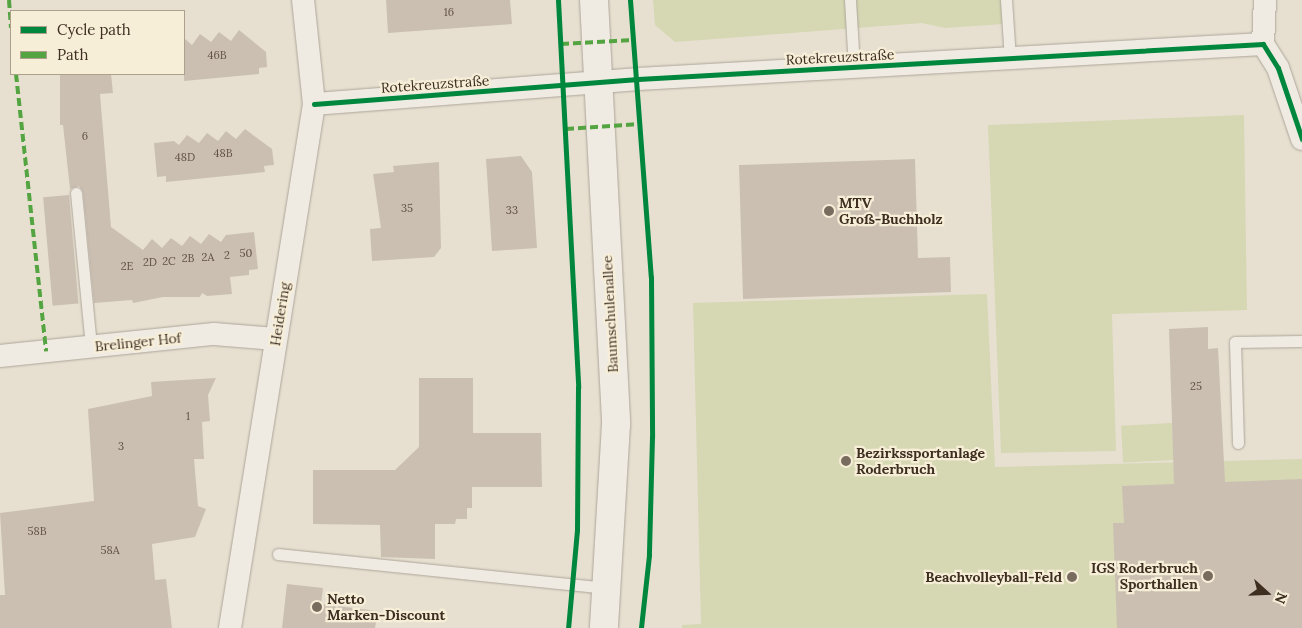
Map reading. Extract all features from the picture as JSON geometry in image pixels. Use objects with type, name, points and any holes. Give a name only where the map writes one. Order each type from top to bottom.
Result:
[{"type":"main road","name":"Baumschulenallee","points":[[594,0],[616,424],[608,588],[604,628]]},
{"type":"street","name":"Heidering","points":[[230,628],[314,104],[303,0]]},
{"type":"street","points":[[1265,0],[1264,44],[1278,68],[1302,139]]},
{"type":"street","name":"Rotekreuzstraße","points":[[314,104],[599,83],[1264,44]]},
{"type":"street","name":"Brelinger Hof","points":[[0,356],[214,334],[276,339]]},
{"type":"lane","points":[[850,0],[854,67]]},
{"type":"lane","points":[[1006,0],[1010,59]]},
{"type":"lane","points":[[76,193],[91,347]]},
{"type":"lane","points":[[1238,443],[1235,342],[1302,341]]},
{"type":"lane","points":[[278,554],[608,588]]},
{"type":"green space","points":[[653,0],[1002,0],[1004,24],[945,28],[922,23],[675,42],[655,25]]},
{"type":"green space","points":[[1244,115],[1247,310],[1112,314],[1116,451],[1001,453],[988,125]]},
{"type":"green space","name":"Bezirkssportanlage Roderbruch","points":[[987,294],[995,467],[1302,459],[1302,628],[682,628],[682,625],[701,624],[693,303]]},
{"type":"green space","points":[[1172,423],[1174,460],[1123,463],[1121,426]]},
{"type":"building","points":[[386,0],[510,0],[512,24],[388,33]]},
{"type":"building","points":[[239,30],[266,52],[267,67],[259,68],[259,74],[184,81],[185,39],[192,45],[200,34],[211,42],[219,32],[231,41]]},
{"type":"building","points":[[60,75],[111,75],[113,93],[100,94],[111,227],[143,250],[152,239],[162,248],[171,238],[182,246],[190,236],[201,244],[209,234],[221,242],[226,235],[254,232],[258,269],[249,270],[249,275],[230,277],[232,294],[207,296],[202,293],[200,297],[163,297],[133,303],[132,300],[94,303],[83,192],[79,186],[70,189],[63,125],[60,125]]},
{"type":"building","points":[[245,129],[272,149],[274,165],[264,166],[265,172],[166,182],[166,176],[157,177],[154,143],[174,141],[179,145],[187,135],[199,143],[207,133],[218,141],[226,131],[236,139]]},
{"type":"building","points":[[521,156],[532,172],[537,248],[492,251],[486,159]]},
{"type":"building","name":"MTV Groß-Buchholz","points":[[915,159],[918,258],[950,257],[951,292],[743,299],[739,165]]},
{"type":"building","points":[[439,162],[441,248],[434,257],[372,261],[370,229],[381,228],[373,174],[394,172],[393,166]]},
{"type":"building","points":[[69,195],[78,304],[53,306],[43,197]]},
{"type":"building","name":"IGS Roderbruch Sporthallen","points":[[1208,327],[1208,349],[1218,348],[1225,482],[1302,479],[1302,628],[1117,628],[1113,523],[1124,523],[1122,486],[1174,484],[1169,329]]},
{"type":"building","points":[[216,378],[208,395],[210,421],[202,422],[204,459],[194,459],[198,506],[206,509],[195,537],[152,544],[155,580],[166,579],[172,628],[0,628],[0,595],[5,595],[0,513],[94,501],[88,409],[152,396],[151,382]]},
{"type":"building","points":[[419,378],[473,378],[473,433],[541,433],[542,487],[472,487],[472,508],[467,508],[467,519],[456,519],[455,524],[435,524],[435,559],[381,557],[380,525],[313,524],[313,470],[395,470],[419,447]]},
{"type":"building","name":"Netto Marken-Discount","points":[[287,584],[323,588],[321,604],[378,611],[375,628],[282,628]]},
{"type":"marked path","points":[[9,0],[10,14]]},
{"type":"marked path","points":[[561,44],[633,40]]},
{"type":"marked path","points":[[16,75],[46,351]]},
{"type":"marked path","points":[[566,129],[640,124]]},
{"type":"cycle path","points":[[558,0],[578,387],[577,530],[568,628]]},
{"type":"cycle path","points":[[630,0],[651,277],[652,437],[649,555],[641,628]]},
{"type":"cycle path","points":[[314,104],[638,79],[1263,44],[1278,68],[1302,139]]},
{"type":"place","name":"MTV Groß-Buchholz","points":[[829,211]]},
{"type":"place","name":"Bezirkssportanlage Roderbruch","points":[[846,461]]},
{"type":"place","name":"IGS Roderbruch Sporthallen","points":[[1208,576]]},
{"type":"place","name":"Beachvolleyball-Feld","points":[[1072,577]]},
{"type":"place","name":"Netto Marken-Discount","points":[[317,607]]}]
